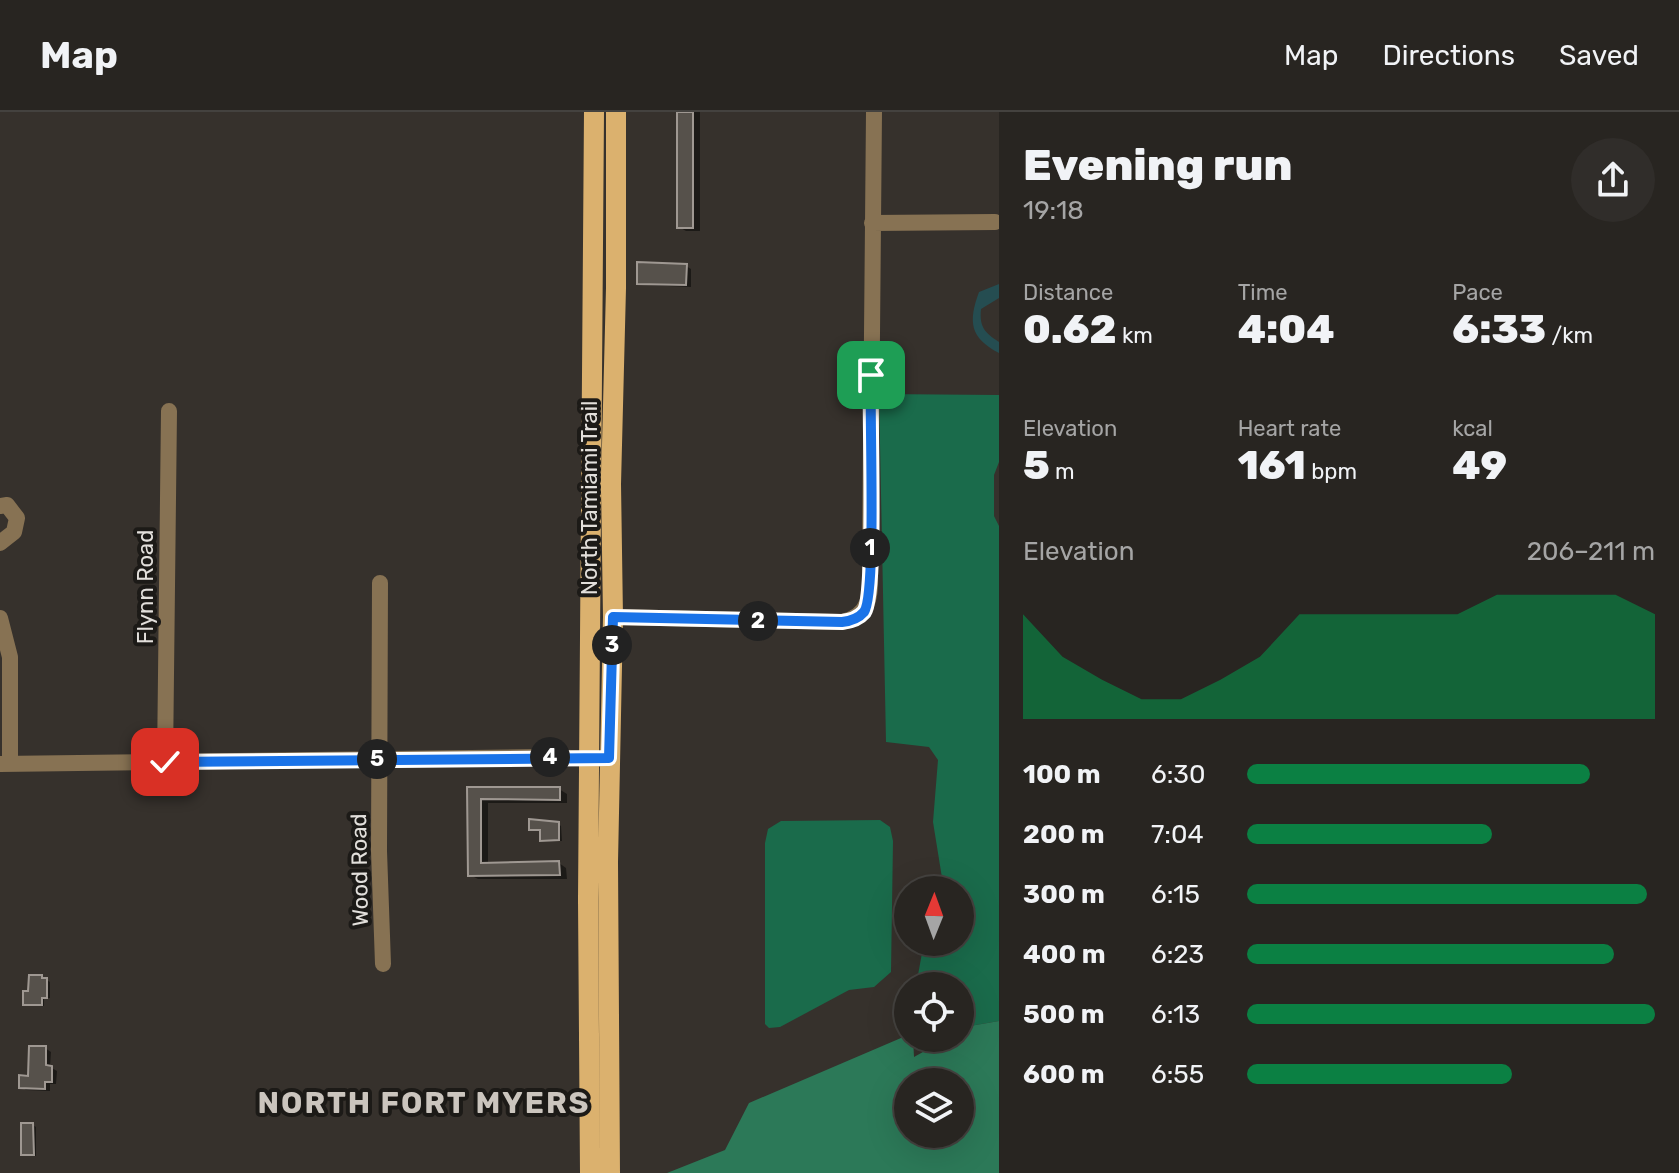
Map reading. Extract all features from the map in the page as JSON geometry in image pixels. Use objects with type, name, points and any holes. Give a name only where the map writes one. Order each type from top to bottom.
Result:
[{"type":"main road","name":"North Tamiami Trail","points":[[594,112],[592,374],[609,1167]]},
{"type":"main road","name":"North Tamiami Trail","points":[[590,1173],[589,1048],[600,759],[613,617],[611,484],[616,112]]},
{"type":"main road","points":[[592,308],[601,323],[603,350],[614,366]]},
{"type":"main road","points":[[592,374],[603,388],[607,418],[613,429]]},
{"type":"main road","points":[[589,1048],[595,1082],[600,1092],[608,1098]]},
{"type":"main road","points":[[589,1108],[600,1118],[601,1141],[609,1167]]},
{"type":"street","points":[[613,617],[842,622],[855,620],[865,611],[870,555],[874,112]]},
{"type":"street","points":[[872,223],[995,222]]},
{"type":"street","name":"Flynn Road","points":[[165,762],[169,411]]},
{"type":"street","points":[[0,506],[7,505],[17,518],[14,532],[0,543]]},
{"type":"street","name":"Wood Road","points":[[380,583],[383,964]]},
{"type":"street","points":[[0,618],[10,657],[5,764],[600,759]]},
{"type":"green space","points":[[879,394],[999,395],[999,462],[994,475],[994,516],[999,526],[999,1021],[974,1025],[974,972],[919,972],[921,956],[974,956],[974,876],[942,876],[933,822],[938,760],[929,747],[886,742]]},
{"type":"green space","points":[[880,820],[890,827],[893,841],[891,972],[874,987],[849,990],[780,1027],[769,1028],[765,1024],[765,843],[768,829],[781,821]]},
{"type":"green space","points":[[999,1021],[999,1173],[667,1173],[725,1150],[749,1103],[894,1041],[894,1052],[914,1052],[914,1057],[923,1052],[974,1052],[974,1025]]},
{"type":"water","points":[[999,284],[999,298],[981,309],[981,320],[984,329],[999,342],[999,353],[977,335],[973,312],[979,292]]},
{"type":"building","points":[[677,112],[693,112],[693,228],[677,228]]},
{"type":"building","points":[[637,262],[687,264],[686,285],[637,284]]},
{"type":"building","points":[[467,787],[560,787],[560,800],[481,799],[481,863],[559,861],[560,875],[468,876]]},
{"type":"building","points":[[529,819],[559,822],[559,840],[540,841],[540,830],[529,830]]},
{"type":"building","points":[[29,975],[47,978],[47,998],[42,998],[42,1005],[23,1005],[23,991],[28,991]]},
{"type":"building","points":[[29,1046],[46,1046],[46,1065],[52,1066],[52,1082],[45,1082],[45,1089],[19,1088],[19,1075],[28,1076]]},
{"type":"building","points":[[21,1123],[33,1123],[34,1155],[21,1155]]},
{"type":"district","name":"NORTH FORT MYERS","points":[[424,1103]]},
{"type":"route","points":[[165,762],[609,758],[613,617],[806,623],[855,620],[865,611],[870,555],[871,375]]}]
